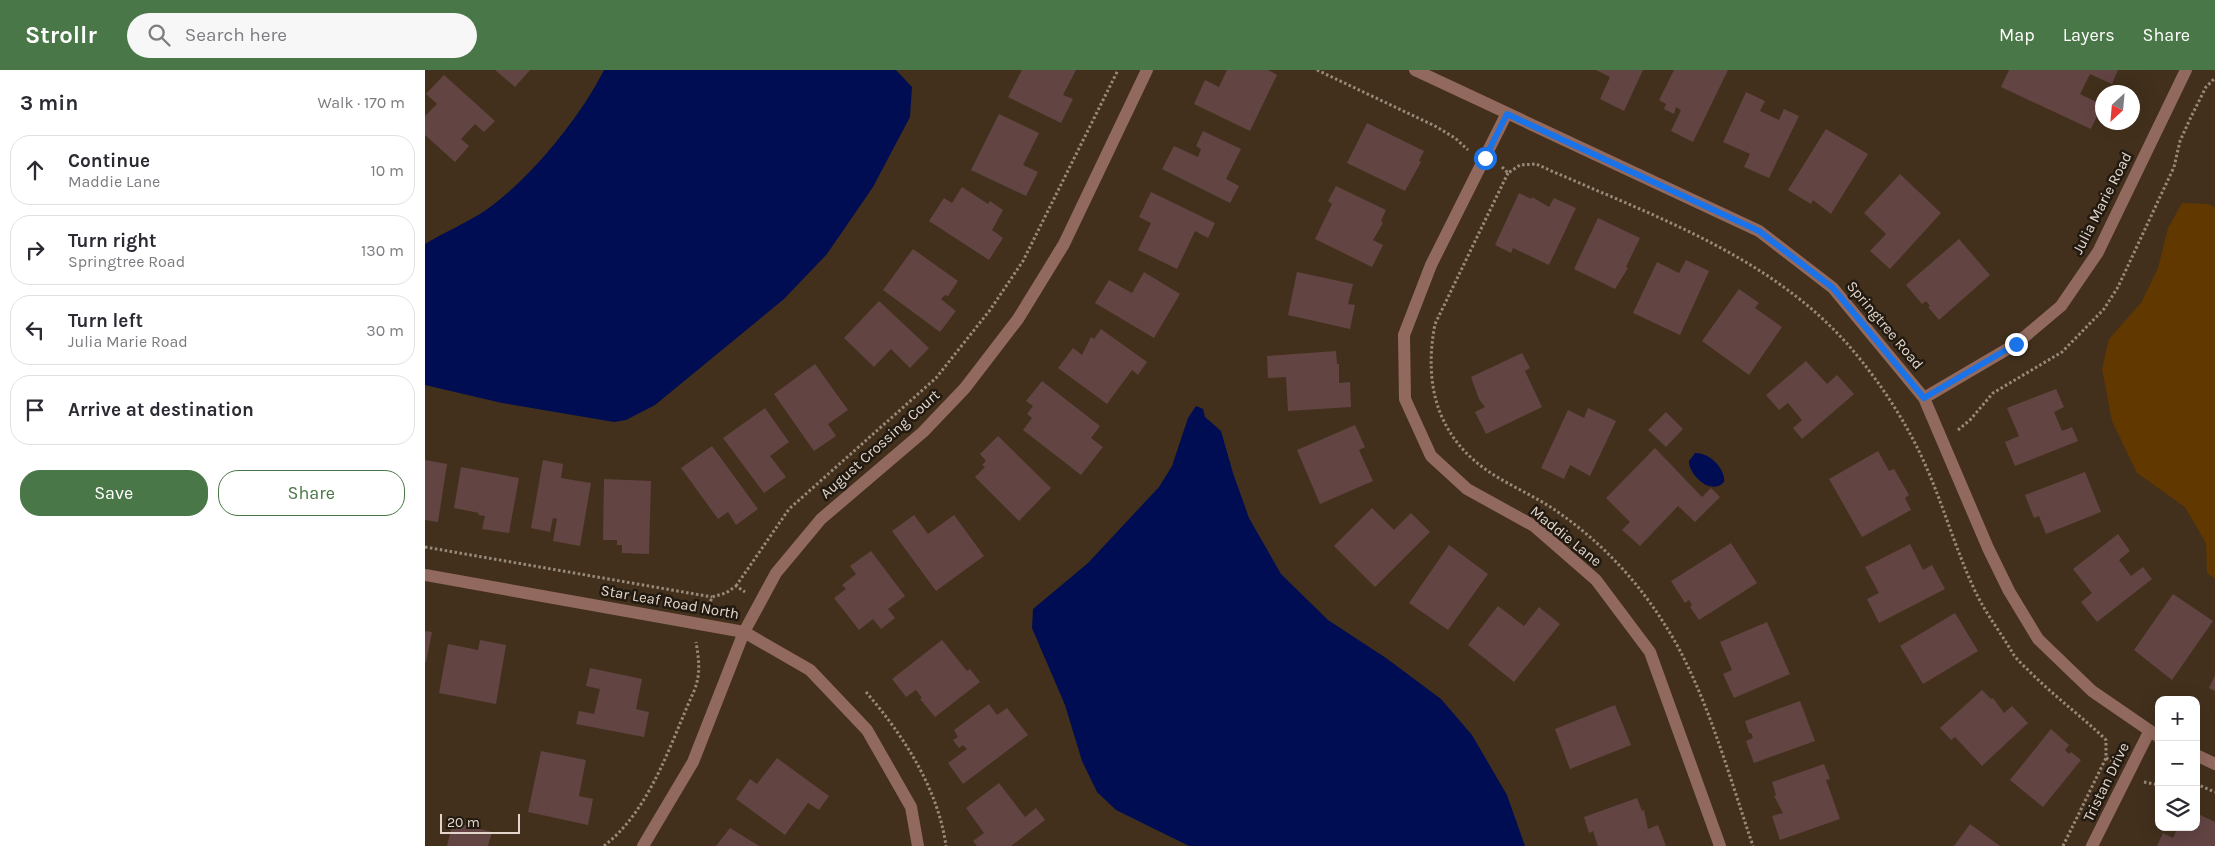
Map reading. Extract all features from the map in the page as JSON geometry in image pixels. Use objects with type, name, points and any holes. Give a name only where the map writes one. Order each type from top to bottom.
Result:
[{"type":"street","name":"August Crossing Court","points":[[643,846],[693,762],[744,632],[776,573],[821,519],[923,432],[965,388],[1019,319],[1064,244],[1147,70]]},
{"type":"street","name":"Springtree Road","points":[[1415,70],[1759,231],[1833,288],[1924,398],[1988,548],[2009,592],[2038,638],[2092,691],[2154,734]]},
{"type":"street","name":"Julia Marie Road","points":[[1924,398],[2016,344],[2061,306],[2098,252],[2186,70]]},
{"type":"street","name":"Maddie Lane","points":[[1507,114],[1431,265],[1404,335],[1405,399],[1431,456],[1467,489],[1534,526],[1596,580],[1650,652],[1720,846]]},
{"type":"street","name":"Star Leaf Road North","points":[[425,575],[744,632],[810,670],[867,730],[911,807],[919,846]]},
{"type":"street","name":"Tristan Drive","points":[[2092,846],[2129,771],[2154,734]]},
{"type":"street","points":[[2200,757],[2215,764]]},
{"type":"path","points":[[425,547],[711,597],[727,593],[736,586],[789,509],[936,378],[990,310],[1023,261],[1118,70]]},
{"type":"path","points":[[1317,70],[1435,126],[1455,138],[1469,152],[1500,165],[1508,173]]},
{"type":"path","points":[[1753,846],[1687,664],[1654,609],[1598,543],[1562,515],[1494,475],[1462,449],[1448,430],[1433,393],[1430,348],[1435,324],[1508,173],[1521,165],[1536,164],[1673,222],[1743,259],[1777,281],[1837,332],[1879,385],[1900,417],[1924,461],[1957,550],[1989,617],[2012,653],[2050,693],[2106,740],[2106,758],[2063,846]]},
{"type":"path","points":[[736,586],[761,602]]},
{"type":"path","points":[[604,846],[631,819],[644,799],[694,691],[699,679],[700,668],[696,641],[711,597]]},
{"type":"path","points":[[866,692],[896,730],[919,768],[934,804],[946,846]]},
{"type":"path","points":[[2106,758],[2149,784],[2155,785]]},
{"type":"path","points":[[2200,786],[2215,792]]},
{"type":"shaded area","points":[[604,70],[896,70],[912,87],[910,117],[873,187],[827,254],[784,299],[655,405],[626,420],[614,422],[502,403],[425,385],[425,244],[486,210],[519,182],[552,147],[594,89]]},
{"type":"shaded area","points":[[2182,203],[2208,204],[2215,207],[2215,579],[2207,573],[2206,543],[2185,507],[2137,473],[2112,421],[2102,369],[2109,339],[2141,303],[2158,268],[2168,228]]},
{"type":"shaded area","points":[[1196,406],[1203,409],[1205,417],[1221,431],[1249,518],[1281,574],[1328,620],[1386,658],[1441,699],[1472,735],[1507,795],[1525,846],[1189,846],[1116,810],[1097,792],[1082,761],[1065,705],[1032,628],[1033,609],[1088,563],[1159,487],[1172,466],[1188,418]]},
{"type":"shaded area","points":[[1695,453],[1706,455],[1715,462],[1722,472],[1724,482],[1712,487],[1701,482],[1696,477],[1689,461]]},
{"type":"building","points":[[495,70],[530,70],[515,87]]},
{"type":"building","points":[[1022,70],[1076,70],[1063,95],[1073,99],[1061,123],[1008,97]]},
{"type":"building","points":[[1227,70],[1268,70],[1277,75],[1250,131],[1194,104],[1205,80],[1219,87]]},
{"type":"building","points":[[1596,70],[1643,70],[1624,111],[1600,99],[1610,77]]},
{"type":"building","points":[[1674,70],[1728,70],[1693,142],[1671,131],[1681,110],[1676,107],[1674,114],[1664,109],[1666,104],[1659,100]]},
{"type":"building","points":[[2009,70],[2118,70],[2112,84],[2090,74],[2080,94],[2095,102],[2095,120],[2091,129],[2001,87]]},
{"type":"building","points":[[444,75],[495,121],[484,132],[475,124],[461,139],[469,146],[455,162],[425,135],[425,116],[437,104],[426,94]]},
{"type":"building","points":[[1746,92],[1765,101],[1760,111],[1779,120],[1784,109],[1799,116],[1769,178],[1744,167],[1750,154],[1723,142]]},
{"type":"building","points":[[999,114],[1039,133],[1023,165],[1038,172],[1026,196],[971,170]]},
{"type":"building","points":[[1367,123],[1424,151],[1419,161],[1421,162],[1405,191],[1347,163]]},
{"type":"building","points":[[1826,129],[1868,154],[1831,214],[1813,200],[1811,204],[1788,190]]},
{"type":"building","points":[[1203,131],[1241,149],[1226,179],[1239,186],[1230,203],[1162,169],[1174,146],[1198,157],[1201,149],[1196,146]]},
{"type":"building","points":[[1900,174],[1941,213],[1890,269],[1870,251],[1886,234],[1864,213]]},
{"type":"building","points":[[1336,186],[1386,210],[1381,221],[1383,223],[1373,240],[1383,245],[1372,267],[1315,239],[1332,204],[1328,201]]},
{"type":"building","points":[[962,187],[988,204],[990,201],[1003,210],[992,230],[1003,238],[989,260],[929,221],[944,198],[952,203]]},
{"type":"building","points":[[1151,192],[1215,223],[1208,238],[1195,231],[1177,269],[1138,250],[1151,223],[1139,217]]},
{"type":"building","points":[[1519,193],[1531,199],[1532,197],[1549,207],[1554,198],[1576,208],[1549,265],[1513,248],[1511,253],[1495,245]]},
{"type":"building","points":[[1598,218],[1640,238],[1626,267],[1628,268],[1615,289],[1574,269]]},
{"type":"building","points":[[1959,239],[1990,275],[1939,320],[1928,307],[1930,306],[1926,301],[1922,304],[1906,285]]},
{"type":"building","points":[[913,249],[958,281],[948,296],[945,295],[941,299],[956,311],[940,332],[883,290]]},
{"type":"building","points":[[1686,260],[1709,271],[1680,335],[1633,313],[1657,262],[1679,273]]},
{"type":"building","points":[[1144,272],[1180,294],[1154,338],[1095,303],[1109,280],[1132,293]]},
{"type":"building","points":[[1297,272],[1353,284],[1348,304],[1355,305],[1350,329],[1288,315]]},
{"type":"building","points":[[1739,289],[1759,303],[1755,308],[1782,327],[1749,375],[1702,341]]},
{"type":"building","points":[[879,301],[929,348],[910,368],[891,349],[874,367],[844,338]]},
{"type":"building","points":[[1101,329],[1147,362],[1138,375],[1132,370],[1107,404],[1058,368],[1073,348],[1082,355],[1091,337],[1094,339]]},
{"type":"building","points":[[1336,351],[1337,364],[1339,364],[1339,383],[1350,382],[1351,407],[1288,411],[1286,377],[1268,378],[1267,356]]},
{"type":"building","points":[[1522,353],[1530,368],[1525,371],[1542,407],[1486,434],[1475,412],[1485,407],[1479,399],[1471,377]]},
{"type":"building","points":[[1806,361],[1827,384],[1837,375],[1854,394],[1802,439],[1793,428],[1802,420],[1788,403],[1779,410],[1766,395]]},
{"type":"building","points":[[815,364],[848,410],[828,424],[836,436],[814,451],[774,394]]},
{"type":"building","points":[[1042,381],[1100,426],[1091,438],[1103,447],[1081,475],[1023,430],[1032,418],[1027,414],[1033,406],[1026,401]]},
{"type":"building","points":[[2056,389],[2064,407],[2054,412],[2062,431],[2072,427],[2078,441],[2015,466],[2005,442],[2019,436],[2007,408]]},
{"type":"building","points":[[765,408],[789,442],[770,456],[786,477],[764,493],[723,438]]},
{"type":"building","points":[[1588,408],[1616,421],[1590,476],[1570,465],[1564,479],[1541,468],[1568,410],[1584,418]]},
{"type":"building","points":[[1666,412],[1683,429],[1666,447],[1648,430]]},
{"type":"building","points":[[1355,425],[1365,447],[1359,450],[1373,481],[1320,504],[1297,450]]},
{"type":"building","points":[[998,436],[1051,488],[1019,521],[975,477],[985,467],[982,465],[986,461],[980,454]]},
{"type":"building","points":[[712,446],[758,509],[736,525],[728,512],[718,519],[681,468]]},
{"type":"building","points":[[1655,448],[1702,497],[1711,488],[1720,497],[1695,522],[1678,506],[1640,546],[1622,530],[1630,522],[1606,498]]},
{"type":"building","points":[[1878,451],[1889,471],[1894,469],[1909,495],[1905,498],[1911,510],[1862,537],[1829,479]]},
{"type":"building","points":[[425,460],[447,464],[438,522],[425,520]]},
{"type":"building","points":[[543,460],[563,464],[561,478],[591,483],[580,546],[553,541],[557,519],[553,518],[550,532],[531,528]]},
{"type":"building","points":[[461,467],[519,478],[509,533],[482,529],[485,516],[454,508]]},
{"type":"building","points":[[2085,472],[2101,512],[2046,534],[2039,516],[2034,518],[2025,495]]},
{"type":"building","points":[[604,479],[651,481],[649,554],[622,553],[622,545],[617,545],[617,540],[603,540]]},
{"type":"building","points":[[1372,508],[1394,530],[1411,513],[1430,532],[1375,587],[1334,546]]},
{"type":"building","points":[[914,515],[928,534],[954,515],[984,556],[936,591],[892,531]]},
{"type":"building","points":[[2118,534],[2130,551],[2119,560],[2131,576],[2143,567],[2152,579],[2097,622],[2081,602],[2092,593],[2073,569]]},
{"type":"building","points":[[1731,543],[1757,583],[1699,620],[1690,607],[1692,605],[1689,600],[1685,603],[1671,581]]},
{"type":"building","points":[[1910,544],[1923,570],[1932,565],[1945,589],[1879,623],[1867,599],[1879,593],[1865,567]]},
{"type":"building","points":[[1449,545],[1488,574],[1448,630],[1409,603]]},
{"type":"building","points":[[871,551],[905,596],[888,609],[895,618],[881,629],[873,619],[859,630],[834,598],[846,589],[842,585],[856,574],[850,566]]},
{"type":"building","points":[[2173,594],[2213,621],[2172,680],[2134,650]]},
{"type":"building","points":[[1498,606],[1524,626],[1539,607],[1560,624],[1514,682],[1468,645]]},
{"type":"building","points":[[1955,613],[1978,651],[1923,684],[1900,646]]},
{"type":"building","points":[[1767,622],[1790,674],[1734,698],[1723,674],[1732,670],[1720,642]]},
{"type":"building","points":[[425,631],[432,632],[426,662],[425,662]]},
{"type":"building","points":[[480,640],[506,645],[496,704],[439,693],[448,644],[478,650]]},
{"type":"building","points":[[942,640],[967,671],[970,669],[980,682],[935,717],[920,699],[922,698],[916,690],[906,697],[892,679]]},
{"type":"building","points":[[590,668],[642,679],[636,709],[649,712],[644,737],[576,724],[579,711],[594,714],[600,689],[586,686]]},
{"type":"building","points":[[2215,675],[2215,691],[2209,688]]},
{"type":"building","points":[[1982,690],[1991,699],[1993,698],[2004,713],[2012,706],[2028,723],[1982,766],[1955,737],[1951,740],[1940,728]]},
{"type":"building","points":[[1800,701],[1815,741],[1754,763],[1746,741],[1753,738],[1745,721]]},
{"type":"building","points":[[989,704],[997,715],[1007,708],[1028,735],[963,784],[948,763],[967,749],[963,745],[959,748],[953,740],[958,737],[954,730]]},
{"type":"building","points":[[1615,705],[1631,745],[1570,769],[1555,729]]},
{"type":"building","points":[[2051,729],[2069,745],[2065,750],[2081,760],[2043,807],[2010,780]]},
{"type":"building","points":[[541,751],[586,760],[579,796],[593,799],[588,825],[528,812]]},
{"type":"building","points":[[777,758],[829,796],[819,810],[808,803],[785,835],[736,799],[750,779],[757,784]]},
{"type":"building","points":[[1824,764],[1830,779],[1826,780],[1840,819],[1780,840],[1772,816],[1783,813],[1774,796],[1776,795],[1772,782]]},
{"type":"building","points":[[999,783],[1025,817],[1036,808],[1045,820],[1011,846],[977,846],[973,841],[984,833],[966,808]]},
{"type":"building","points":[[1637,798],[1642,811],[1644,810],[1648,829],[1658,825],[1666,846],[1598,846],[1593,831],[1589,833],[1584,817]]},
{"type":"building","points":[[2200,815],[2215,822],[2215,846],[2157,846],[2163,833],[2173,838],[2176,831],[2200,831]]},
{"type":"building","points":[[453,822],[492,832],[488,846],[447,846]]},
{"type":"building","points":[[1970,824],[2000,846],[1954,846]]},
{"type":"building","points":[[730,828],[759,846],[716,846]]},
{"type":"route","points":[[1485,158],[1507,114],[1759,231],[1833,288],[1924,398],[2016,344]]}]
